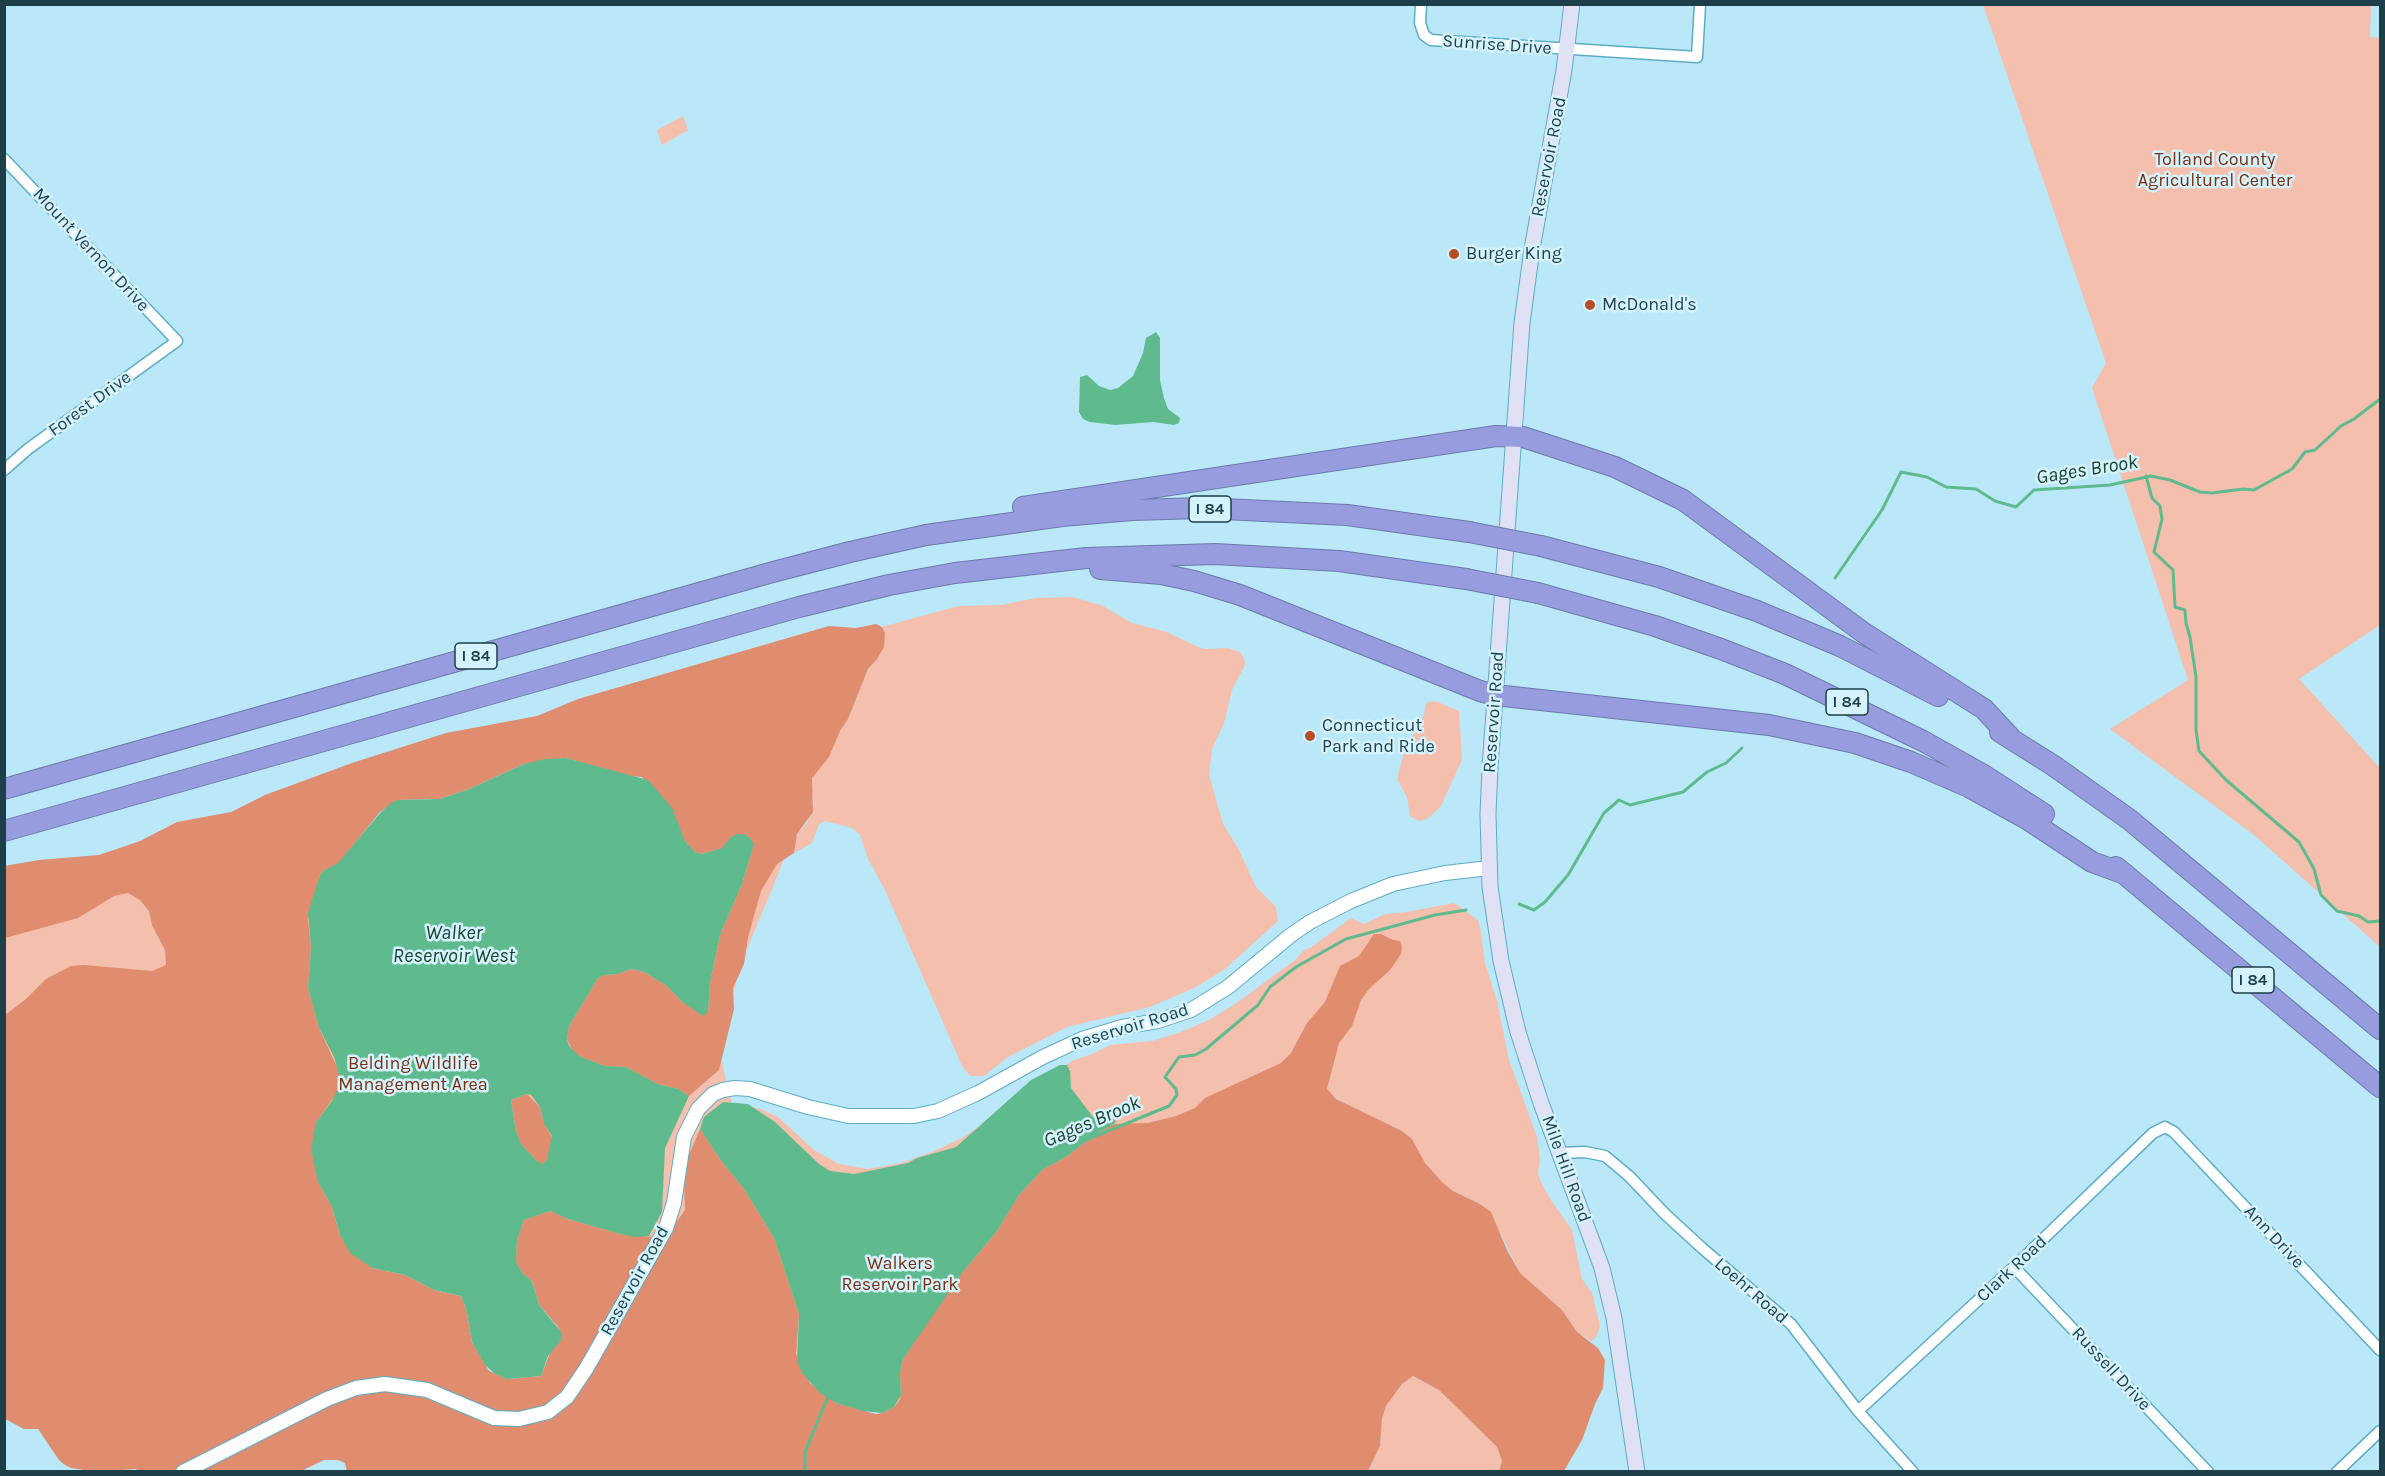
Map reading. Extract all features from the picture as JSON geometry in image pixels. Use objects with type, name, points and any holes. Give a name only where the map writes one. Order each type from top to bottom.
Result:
[{"type":"highway","points":[[950,531],[975,518],[999,511],[1447,444],[1514,436],[1534,439],[1615,467],[1683,500],[1864,633],[1984,710],[2011,738]]},
{"type":"highway","name":"I 84","points":[[4,789],[793,567],[867,548],[950,531],[1086,513],[1203,508],[1347,515],[1469,531],[1541,546],[1659,577],[1767,615],[1840,646],[1908,680],[2011,738],[2080,784],[2144,831],[2380,1029]]},
{"type":"highway","name":"I 84","points":[[4,831],[822,601],[921,579],[1036,563],[1161,555],[1249,555],[1376,565],[1538,593],[1621,616],[1721,649],[1785,674],[1923,741],[1982,774],[2037,810],[2126,874],[2380,1087]]},
{"type":"highway","points":[[1036,563],[1064,570],[1110,569],[1146,572],[1210,585],[1277,608],[1421,668],[1495,695],[1769,725],[1855,743],[1911,762],[1969,787],[2027,819],[2092,862],[2126,874]]},
{"type":"main road","name":"Reservoir Road","points":[[1490,868],[1489,790],[1495,695],[1527,283],[1568,50],[1572,4]]},
{"type":"main road","name":"Mile Hill Road","points":[[1490,868],[1497,940],[1512,1011],[1533,1079],[1602,1268],[1614,1318],[1637,1472]]},
{"type":"street","name":"Sunrise Drive","points":[[1421,4],[1420,23],[1424,35],[1431,40],[1568,50]]},
{"type":"street","points":[[1568,50],[1697,57],[1700,4]]},
{"type":"street","name":"Mount Vernon Drive","points":[[4,159],[177,341]]},
{"type":"street","name":"Forest Drive","points":[[4,470],[28,449],[177,341]]},
{"type":"street","name":"Reservoir Road","points":[[183,1472],[327,1400],[356,1388],[385,1384],[427,1390],[494,1418],[519,1419],[548,1412],[567,1397],[586,1370],[666,1228],[674,1203],[684,1137],[698,1109],[713,1094],[723,1089],[750,1089],[808,1107],[848,1116],[903,1117],[938,1112],[1082,1039],[1122,1027],[1158,1021],[1191,1010],[1228,987],[1282,941],[1310,922],[1351,901],[1393,884],[1445,873],[1490,868]]},
{"type":"street","name":"Clark Road","points":[[1858,1411],[2014,1268],[2153,1133],[2165,1127]]},
{"type":"street","name":"Ann Drive","points":[[2165,1127],[2174,1132],[2380,1350]]},
{"type":"street","name":"Loehr Road","points":[[1561,1153],[1585,1152],[1605,1156],[1629,1176],[1702,1248],[1791,1324],[1858,1411],[1913,1472]]},
{"type":"street","name":"Russell Drive","points":[[2014,1268],[2208,1472]]},
{"type":"street","points":[[2337,1472],[2380,1431]]},
{"type":"green space","name":"Tolland County Agricultural Center","points":[[1983,5],[2371,5],[2370,37],[2380,38],[2380,625],[2299,679],[2380,768],[2380,947],[2254,835],[2110,729],[2188,680],[2092,388],[2106,363]]},
{"type":"green space","points":[[683,116],[688,130],[662,145],[657,130]]},
{"type":"green space","points":[[1072,597],[1101,605],[1132,623],[1167,632],[1198,647],[1227,648],[1240,652],[1244,658],[1245,665],[1232,690],[1224,723],[1212,749],[1209,775],[1223,824],[1238,848],[1256,887],[1276,907],[1278,921],[1225,969],[1196,987],[1150,1007],[1067,1027],[1008,1057],[984,1076],[970,1076],[962,1066],[885,890],[868,859],[860,835],[852,828],[825,821],[819,824],[812,843],[794,853],[797,834],[807,823],[814,805],[811,785],[779,872],[740,966],[719,1050],[732,1104],[761,1109],[778,1117],[814,1150],[839,1164],[868,1169],[901,1163],[962,1138],[1072,1061],[1110,1045],[1152,1041],[1209,1020],[1235,1004],[1295,960],[1304,950],[1351,918],[1364,924],[1385,914],[1454,903],[1478,920],[1485,963],[1497,1001],[1509,1060],[1537,1137],[1540,1180],[1550,1199],[1572,1230],[1582,1279],[1592,1293],[1600,1326],[1596,1337],[1591,1341],[1577,1332],[1562,1310],[1520,1273],[1502,1236],[1480,1204],[1453,1191],[1443,1183],[1425,1163],[1412,1139],[1402,1131],[1331,1095],[1327,1089],[1335,1055],[1339,1043],[1350,1028],[904,1412],[5,1098],[5,889],[829,757],[848,719],[868,669],[877,659],[885,633],[882,627],[958,606],[1001,605],[1036,598]]},
{"type":"green space","points":[[1435,701],[1459,711],[1462,760],[1441,806],[1429,818],[1419,821],[1410,816],[1407,797],[1398,781],[1398,774],[1405,750],[1424,715],[1426,704]]},
{"type":"green space","points":[[1413,1376],[1439,1390],[1497,1447],[1502,1461],[1499,1471],[1368,1472],[1380,1446],[1382,1419],[1386,1406],[1402,1384]]},
{"type":"shaded area","points":[[876,624],[882,627],[885,633],[884,647],[868,669],[848,719],[829,757],[812,778],[813,812],[797,834],[794,853],[777,864],[761,891],[748,937],[744,964],[733,988],[734,1009],[719,1070],[689,1096],[678,1089],[658,1084],[626,1067],[605,1066],[579,1056],[573,1052],[567,1039],[569,1026],[598,978],[631,969],[644,972],[667,986],[681,1001],[708,1012],[710,983],[720,935],[742,884],[752,851],[731,837],[723,848],[702,854],[695,852],[685,841],[679,828],[642,777],[628,776],[566,758],[524,764],[467,790],[439,799],[398,800],[380,812],[337,865],[324,870],[320,875],[308,920],[311,947],[308,988],[319,1028],[341,1076],[340,1089],[316,1122],[318,1182],[332,1207],[340,1235],[372,1268],[405,1275],[434,1290],[461,1296],[466,1308],[472,1342],[489,1371],[507,1379],[541,1376],[551,1350],[561,1340],[558,1327],[539,1305],[533,1284],[516,1262],[517,1240],[524,1220],[550,1211],[568,1219],[620,1234],[665,1238],[685,1210],[684,1182],[687,1160],[700,1129],[744,1189],[774,1238],[799,1314],[796,1354],[810,1383],[836,1403],[876,1414],[882,1413],[894,1407],[899,1401],[903,1359],[921,1329],[962,1273],[997,1231],[1019,1195],[1042,1170],[1066,1157],[1093,1136],[1114,1124],[1148,1123],[1176,1116],[1195,1108],[1205,1098],[1281,1063],[1291,1053],[1307,1023],[1325,1002],[1340,966],[1359,956],[1374,934],[1381,934],[1400,941],[1401,954],[1390,970],[1369,989],[1361,1000],[1352,1026],[1339,1043],[1327,1089],[1336,1099],[1402,1131],[1412,1139],[1425,1163],[1443,1183],[1491,1212],[1507,1250],[1520,1273],[1562,1310],[1577,1332],[1598,1348],[1605,1360],[1603,1388],[1582,1440],[1564,1471],[1499,1471],[1502,1461],[1497,1447],[1439,1390],[1413,1376],[1402,1384],[1386,1406],[1382,1419],[1380,1446],[1368,1471],[347,1472],[345,1463],[338,1460],[324,1460],[299,1472],[142,1472],[135,1469],[97,1472],[65,1465],[59,1460],[38,1429],[24,1429],[5,1419],[5,1015],[26,999],[46,979],[71,966],[152,971],[166,965],[165,950],[152,925],[149,911],[140,900],[128,893],[114,896],[78,918],[5,938],[4,866],[39,860],[99,855],[140,841],[177,822],[231,812],[265,795],[352,763],[446,733],[537,716],[578,699],[829,626],[856,628]]},
{"type":"shaded area","points":[[527,1094],[540,1107],[544,1124],[553,1139],[547,1159],[543,1164],[537,1161],[521,1144],[516,1131],[511,1100]]},
{"type":"water","points":[[1156,332],[1160,338],[1160,380],[1164,398],[1168,409],[1180,418],[1179,423],[1174,425],[1153,422],[1115,425],[1083,419],[1079,412],[1080,377],[1087,375],[1099,386],[1110,390],[1118,388],[1133,376],[1143,353],[1146,338]]},
{"type":"water","name":"Walker Reservoir West","points":[[566,758],[648,780],[672,808],[685,841],[695,852],[702,854],[722,848],[731,837],[737,834],[744,834],[754,844],[742,884],[720,935],[710,983],[708,1012],[703,1016],[681,1001],[667,986],[644,972],[631,969],[598,978],[569,1026],[567,1039],[569,1046],[579,1056],[605,1066],[626,1067],[658,1084],[678,1089],[689,1096],[665,1148],[662,1212],[649,1236],[635,1237],[620,1234],[568,1219],[550,1211],[524,1220],[517,1240],[516,1262],[533,1284],[539,1305],[562,1333],[561,1340],[548,1356],[541,1376],[507,1379],[495,1374],[485,1365],[472,1342],[466,1308],[461,1296],[434,1290],[405,1275],[372,1268],[350,1253],[340,1235],[332,1207],[318,1182],[311,1149],[316,1122],[332,1101],[341,1082],[334,1057],[319,1028],[308,988],[311,947],[308,913],[320,875],[324,870],[337,864],[391,803],[398,800],[439,799],[467,790],[524,764],[545,759]],"holes":[[[527,1094],[531,1095],[540,1107],[544,1124],[552,1136],[547,1159],[543,1164],[537,1161],[521,1144],[516,1131],[511,1100]]]},
{"type":"water","points":[[1060,1065],[1067,1065],[1070,1071],[1071,1088],[1093,1117],[1099,1121],[1113,1118],[1116,1121],[1114,1124],[1093,1136],[1066,1157],[1042,1170],[1019,1195],[997,1231],[962,1273],[903,1359],[900,1373],[901,1395],[894,1407],[882,1413],[863,1411],[836,1403],[820,1393],[802,1373],[797,1361],[799,1314],[774,1238],[744,1189],[700,1129],[704,1117],[723,1102],[748,1104],[775,1122],[819,1164],[830,1171],[854,1174],[908,1163],[917,1158],[956,1147],[1031,1080]]},
{"type":"waterway","name":"Gages Brook","points":[[1835,578],[1882,510],[1901,472],[1927,477],[1946,487],[1976,489],[1995,501],[2016,507],[2034,490],[2110,485],[2151,476],[2170,480],[2200,492],[2254,490],[2292,469],[2305,452],[2315,450],[2341,426],[2380,399]]},
{"type":"waterway","points":[[2146,476],[2152,498],[2160,506],[2162,519],[2154,552],[2173,570],[2175,607],[2185,610],[2196,677],[2196,730],[2199,751],[2226,780],[2299,842],[2314,869],[2321,895],[2337,911],[2359,916],[2368,922],[2380,921]]},
{"type":"waterway","name":"Gages Brook","points":[[1519,904],[1534,910],[1545,902],[1568,875],[1604,813],[1619,800],[1630,805],[1683,792],[1707,772],[1726,763],[1742,748]]},
{"type":"waterway","name":"Gages Brook","points":[[1086,1140],[1169,1106],[1177,1095],[1176,1089],[1165,1077],[1179,1057],[1195,1055],[1206,1049],[1258,1005],[1270,987],[1296,967],[1346,939],[1435,915],[1466,910]]},
{"type":"waterway","name":"Gages Brook","points":[[805,1472],[805,1452],[829,1394]]},
{"type":"place","name":"Burger King","points":[[1454,254]]},
{"type":"place","name":"McDonald's","points":[[1590,305]]},
{"type":"place","name":"Connecticut Park and Ride","points":[[1310,736]]},
{"type":"park label","name":"Belding Wildlife Management Area","points":[[413,1074]]},
{"type":"park label","name":"Walkers Reservoir Park","points":[[900,1274]]}]
